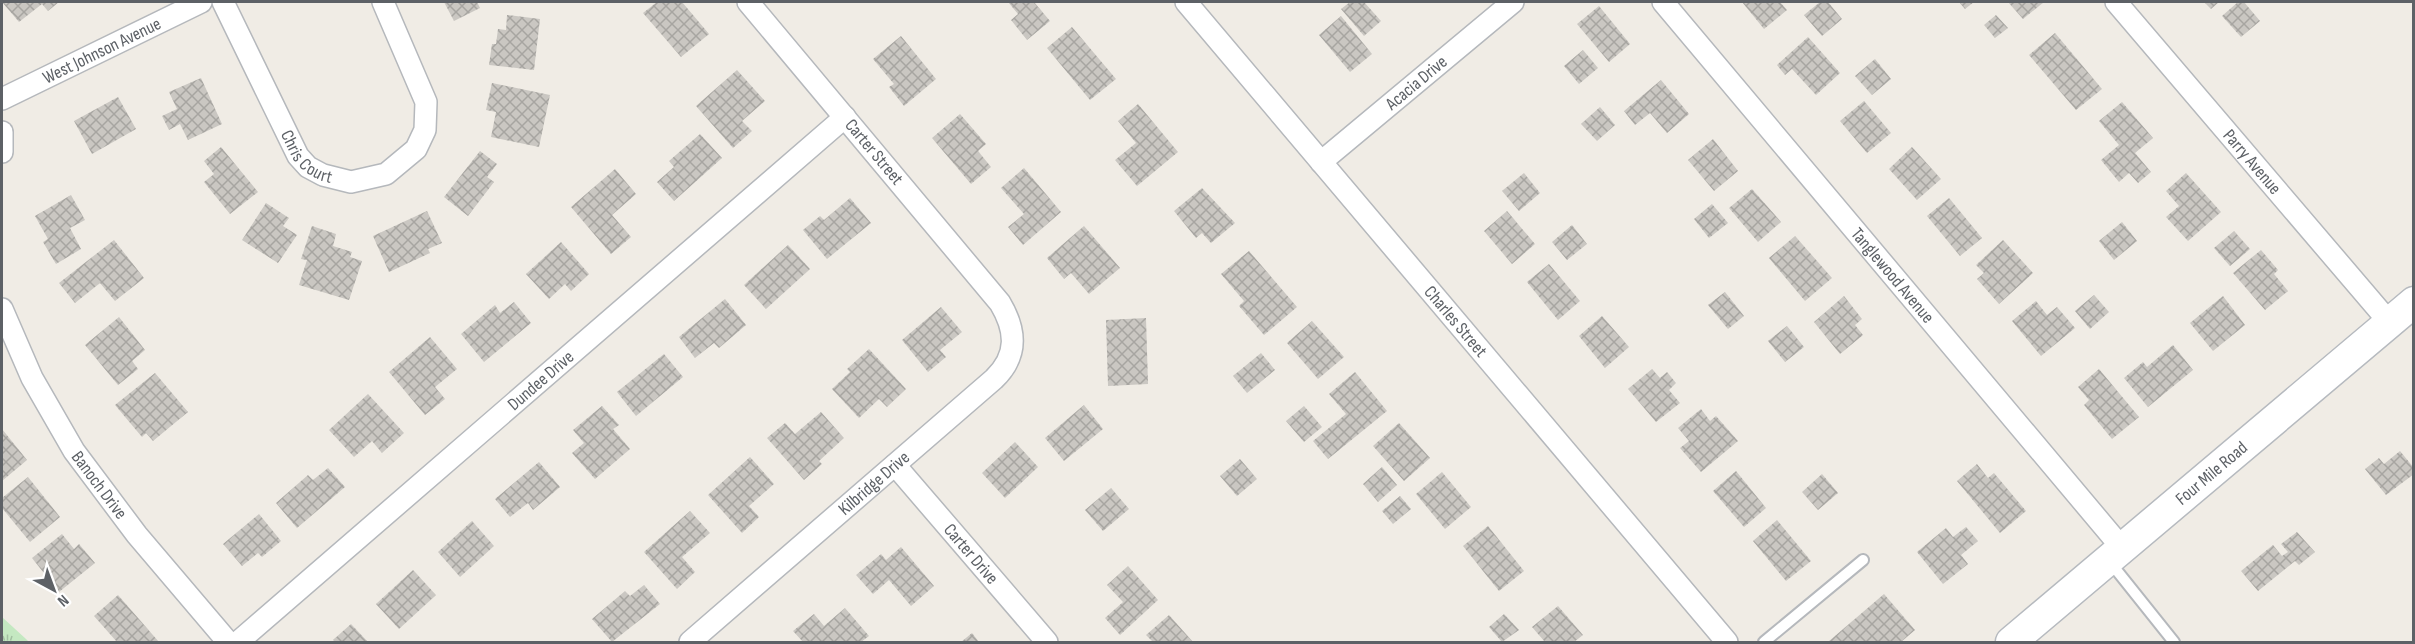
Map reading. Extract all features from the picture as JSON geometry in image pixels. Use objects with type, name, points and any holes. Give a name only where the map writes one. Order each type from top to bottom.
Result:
[{"type":"main road","name":"Four Mile Road","points":[[2011,642],[2414,302]]},
{"type":"street","name":"West Johnson Avenue","points":[[2,99],[201,2]]},
{"type":"street","name":"Chris Court","points":[[223,2],[298,156],[308,167],[323,175],[351,182],[386,174],[417,149],[425,130],[426,102],[383,2]]},
{"type":"street","name":"Carter Street","points":[[748,2],[1000,303]]},
{"type":"street","name":"Charles Street","points":[[1186,2],[1727,642]]},
{"type":"street","name":"Acacia Drive","points":[[1321,162],[1512,2]]},
{"type":"street","name":"Tanglewood Avenue","points":[[1663,2],[2115,554]]},
{"type":"street","name":"Parry Avenue","points":[[2116,2],[2390,322]]},
{"type":"street","name":"Dundee Drive","points":[[238,642],[845,117]]},
{"type":"street","points":[[2,132],[2,152]]},
{"type":"street","name":"Kilbridge Drive","points":[[690,642],[994,379],[1011,352],[1013,333],[1010,320],[1000,303]]},
{"type":"street","name":"Banoch Drive","points":[[2,309],[32,378],[74,451],[137,535],[228,642]]},
{"type":"street","name":"Carter Drive","points":[[895,465],[1047,642]]},
{"type":"lane","points":[[2115,554],[2174,642]]},
{"type":"lane","points":[[1764,642],[1863,560]]},
{"type":"green space","points":[[2,617],[26,639],[29,642],[2,642]]},
{"type":"building","points":[[2,2],[59,2],[48,11],[42,4],[19,22]]},
{"type":"building","points":[[444,2],[477,2],[480,8],[454,21]]},
{"type":"building","points":[[657,2],[682,2],[709,34],[681,57],[643,13]]},
{"type":"building","points":[[1008,2],[1034,2],[1050,21],[1027,40],[1011,20],[1018,14]]},
{"type":"building","points":[[1350,2],[1364,2],[1381,21],[1364,36],[1341,9]]},
{"type":"building","points":[[1742,2],[1780,2],[1787,10],[1764,29]]},
{"type":"building","points":[[1820,2],[1828,2],[1842,19],[1822,36],[1804,15]]},
{"type":"building","points":[[1959,2],[1974,2],[1965,9]]},
{"type":"building","points":[[2008,2],[2044,2],[2023,19]]},
{"type":"building","points":[[2204,2],[2219,2],[2211,9]]},
{"type":"building","points":[[2238,2],[2244,2],[2260,21],[2241,37],[2222,16]]},
{"type":"building","points":[[1599,6],[1630,44],[1609,62],[1577,24]]},
{"type":"building","points":[[507,15],[540,19],[534,70],[489,65],[492,44],[496,44],[498,29],[506,30]]},
{"type":"building","points":[[1996,15],[2008,28],[1995,38],[1984,25]]},
{"type":"building","points":[[1341,16],[1372,54],[1350,72],[1319,35]]},
{"type":"building","points":[[1072,27],[1116,79],[1090,100],[1047,48]]},
{"type":"building","points":[[2055,33],[2102,89],[2076,110],[2029,55]]},
{"type":"building","points":[[901,36],[936,79],[904,106],[889,87],[894,84],[873,59]]},
{"type":"building","points":[[1808,37],[1840,73],[1816,95],[1792,69],[1785,75],[1777,65]]},
{"type":"building","points":[[1583,50],[1598,68],[1579,84],[1564,66]]},
{"type":"building","points":[[1875,59],[1891,79],[1872,95],[1855,76]]},
{"type":"building","points":[[737,70],[765,101],[742,121],[752,131],[733,148],[696,106]]},
{"type":"building","points":[[201,78],[222,124],[188,140],[180,124],[169,130],[162,116],[177,109],[169,92]]},
{"type":"building","points":[[1661,80],[1689,114],[1667,133],[1650,113],[1635,125],[1624,111]]},
{"type":"building","points":[[492,83],[550,95],[539,147],[491,137],[496,112],[486,110]]},
{"type":"building","points":[[118,97],[136,129],[92,154],[74,121]]},
{"type":"building","points":[[1864,101],[1891,133],[1867,153],[1840,121]]},
{"type":"building","points":[[2122,102],[2153,138],[2135,153],[2151,172],[2138,183],[2129,173],[2119,182],[2101,160],[2119,145],[2099,121]]},
{"type":"building","points":[[1138,104],[1178,152],[1137,186],[1115,160],[1136,143],[1118,121]]},
{"type":"building","points":[[1600,107],[1615,125],[1597,141],[1581,124]]},
{"type":"building","points":[[960,114],[986,144],[978,151],[991,167],[971,184],[932,138]]},
{"type":"building","points":[[700,134],[722,158],[674,201],[657,182],[674,167],[669,161]]},
{"type":"building","points":[[1713,139],[1738,171],[1714,191],[1688,160]]},
{"type":"building","points":[[221,147],[258,192],[230,214],[204,182],[214,174],[204,161]]},
{"type":"building","points":[[1912,147],[1941,179],[1917,200],[1889,169]]},
{"type":"building","points":[[480,151],[497,164],[487,177],[494,182],[468,216],[444,197]]},
{"type":"building","points":[[1024,168],[1061,212],[1023,245],[1008,227],[1024,214],[1001,188]]},
{"type":"building","points":[[615,169],[636,194],[612,215],[631,237],[611,254],[571,207]]},
{"type":"building","points":[[1524,173],[1540,193],[1519,211],[1502,191]]},
{"type":"building","points":[[2186,173],[2221,212],[2188,241],[2166,217],[2179,206],[2166,191]]},
{"type":"building","points":[[1202,188],[1235,223],[1211,243],[1202,233],[1196,238],[1174,211]]},
{"type":"building","points":[[1752,189],[1781,222],[1758,242],[1729,208]]},
{"type":"building","points":[[71,195],[85,220],[70,228],[81,249],[56,264],[43,242],[48,239],[35,216]]},
{"type":"building","points":[[850,198],[871,223],[827,259],[803,230],[820,216],[824,220]]},
{"type":"building","points":[[1949,198],[1982,238],[1960,256],[1927,216]]},
{"type":"building","points":[[266,203],[289,218],[283,226],[297,235],[278,263],[242,240]]},
{"type":"building","points":[[1712,204],[1728,223],[1709,238],[1694,219]]},
{"type":"building","points":[[427,211],[442,243],[428,249],[430,253],[389,272],[373,236]]},
{"type":"building","points":[[1507,211],[1535,244],[1512,264],[1484,231]]},
{"type":"building","points":[[2122,222],[2137,241],[2114,260],[2099,241]]},
{"type":"building","points":[[1572,225],[1587,244],[1567,260],[1552,242]]},
{"type":"building","points":[[312,226],[336,234],[333,246],[352,252],[350,257],[362,261],[349,300],[299,285],[307,260],[301,259]]},
{"type":"building","points":[[1084,226],[1120,268],[1089,294],[1071,273],[1064,279],[1047,258]]},
{"type":"building","points":[[2234,231],[2250,249],[2230,266],[2214,248]]},
{"type":"building","points":[[1795,236],[1832,278],[1805,301],[1769,258]]},
{"type":"building","points":[[114,240],[144,278],[115,301],[100,283],[75,303],[59,283]]},
{"type":"building","points":[[2003,240],[2033,273],[1999,304],[1977,279],[1984,273],[1976,265]]},
{"type":"building","points":[[561,242],[589,274],[571,291],[565,284],[549,299],[526,274]]},
{"type":"building","points":[[788,245],[810,269],[766,309],[744,285]]},
{"type":"building","points":[[2261,250],[2278,270],[2274,274],[2288,291],[2265,310],[2233,273]]},
{"type":"building","points":[[1249,251],[1297,307],[1264,335],[1239,306],[1244,301],[1221,274]]},
{"type":"building","points":[[1549,264],[1580,301],[1558,320],[1527,282]]},
{"type":"building","points":[[1725,292],[1744,316],[1728,329],[1708,305]]},
{"type":"building","points":[[2094,295],[2109,312],[2090,329],[2075,311]]},
{"type":"building","points":[[1844,296],[1862,319],[1855,325],[1863,335],[1840,354],[1814,322]]},
{"type":"building","points":[[2223,296],[2245,325],[2213,351],[2190,323]]},
{"type":"building","points":[[725,299],[746,325],[719,348],[714,343],[695,358],[679,337]]},
{"type":"building","points":[[2036,301],[2047,315],[2057,307],[2075,328],[2041,356],[2012,321]]},
{"type":"building","points":[[514,302],[531,323],[484,362],[461,334],[495,305],[500,313]]},
{"type":"building","points":[[941,307],[962,332],[940,350],[946,357],[928,372],[902,340]]},
{"type":"building","points":[[1602,316],[1629,347],[1605,368],[1579,336]]},
{"type":"building","points":[[119,317],[145,350],[132,361],[138,369],[118,385],[85,345]]},
{"type":"building","points":[[1146,318],[1148,384],[1108,386],[1106,320]]},
{"type":"building","points":[[1312,321],[1344,357],[1318,379],[1287,343]]},
{"type":"building","points":[[1787,326],[1804,347],[1785,362],[1768,341]]},
{"type":"building","points":[[430,337],[457,369],[435,387],[445,399],[425,415],[389,372]]},
{"type":"building","points":[[2173,345],[2193,370],[2148,407],[2124,378],[2143,362],[2147,367]]},
{"type":"building","points":[[869,349],[906,389],[887,407],[879,399],[859,418],[832,389],[850,372],[847,369]]},
{"type":"building","points":[[1261,353],[1275,370],[1247,393],[1233,376]]},
{"type":"building","points":[[664,354],[683,377],[636,416],[617,392]]},
{"type":"building","points":[[1652,369],[1660,378],[1667,372],[1676,383],[1669,390],[1680,403],[1656,422],[1628,389]]},
{"type":"building","points":[[2099,369],[2139,417],[2112,439],[2084,405],[2089,400],[2078,387]]},
{"type":"building","points":[[1355,372],[1387,411],[1328,459],[1313,441],[1346,414],[1329,394]]},
{"type":"building","points":[[155,373],[188,412],[153,441],[146,433],[142,437],[115,405]]},
{"type":"building","points":[[368,394],[404,433],[382,453],[372,441],[354,457],[329,430]]},
{"type":"building","points":[[1084,405],[1103,429],[1064,461],[1045,438]]},
{"type":"building","points":[[602,406],[619,425],[613,429],[630,449],[595,479],[572,453],[584,443],[573,430]]},
{"type":"building","points":[[1304,406],[1322,427],[1304,442],[1286,421]]},
{"type":"building","points":[[1701,409],[1710,421],[1716,416],[1738,441],[1701,472],[1680,448],[1689,441],[1678,428]]},
{"type":"building","points":[[821,412],[844,438],[819,461],[822,464],[804,480],[767,438],[785,423],[795,434]]},
{"type":"building","points":[[1399,423],[1430,458],[1404,481],[1373,446]]},
{"type":"building","points":[[2,429],[27,460],[2,481]]},
{"type":"building","points":[[1015,442],[1038,467],[1005,498],[982,473]]},
{"type":"building","points":[[2400,451],[2414,468],[2414,474],[2386,495],[2365,469],[2379,458],[2384,464]]},
{"type":"building","points":[[750,457],[774,484],[749,506],[759,517],[742,533],[708,495]]},
{"type":"building","points":[[1240,459],[1257,479],[1237,496],[1220,476]]},
{"type":"building","points":[[539,462],[560,487],[533,510],[528,503],[510,517],[495,499]]},
{"type":"building","points":[[1977,464],[1988,478],[1994,473],[2026,511],[2000,533],[1957,481]]},
{"type":"building","points":[[1382,467],[1397,485],[1378,502],[1363,484]]},
{"type":"building","points":[[328,468],[345,487],[297,528],[276,503],[308,475],[313,480]]},
{"type":"building","points":[[1736,471],[1766,508],[1744,527],[1713,491]]},
{"type":"building","points":[[1442,472],[1471,507],[1445,529],[1416,494]]},
{"type":"building","points":[[1822,474],[1838,493],[1818,510],[1802,492]]},
{"type":"building","points":[[28,477],[60,517],[30,542],[2,508],[2,498]]},
{"type":"building","points":[[1111,488],[1129,509],[1103,531],[1085,510]]},
{"type":"building","points":[[1400,496],[1411,509],[1393,524],[1382,511]]},
{"type":"building","points":[[690,511],[710,533],[682,557],[695,572],[677,589],[644,552]]},
{"type":"building","points":[[259,514],[281,541],[262,557],[258,553],[242,566],[223,544]]},
{"type":"building","points":[[1777,520],[1811,561],[1786,581],[1753,541]]},
{"type":"building","points":[[472,521],[494,546],[460,577],[438,552]]},
{"type":"building","points":[[1488,526],[1524,571],[1499,591],[1463,546]]},
{"type":"building","points":[[1966,527],[1978,541],[1961,555],[1968,564],[1943,584],[1917,552],[1946,528],[1953,537]]},
{"type":"building","points":[[2297,532],[2315,552],[2299,565],[2295,561],[2258,591],[2241,571],[2273,545],[2282,556],[2288,552],[2281,544]]},
{"type":"building","points":[[62,534],[74,549],[79,544],[95,563],[59,592],[32,558]]},
{"type":"building","points":[[901,547],[934,586],[911,606],[889,580],[873,594],[856,575],[881,554],[886,560]]},
{"type":"building","points":[[1128,566],[1158,600],[1120,635],[1105,618],[1123,602],[1107,585]]},
{"type":"building","points":[[413,570],[436,595],[399,629],[376,604]]},
{"type":"building","points":[[644,585],[660,604],[612,642],[592,619],[625,591],[630,596]]},
{"type":"building","points":[[1884,594],[1915,630],[1901,642],[1828,642]]},
{"type":"building","points":[[118,595],[159,642],[117,642],[94,616]]},
{"type":"building","points":[[1558,606],[1583,635],[1574,642],[1545,642],[1532,627]]},
{"type":"building","points":[[845,608],[869,636],[861,642],[803,642],[793,631],[814,614],[824,626]]},
{"type":"building","points":[[1504,614],[1519,630],[1502,642],[1489,627]]},
{"type":"building","points":[[1169,615],[1193,642],[1153,642],[1146,635]]},
{"type":"building","points":[[351,624],[368,642],[335,642],[333,640]]},
{"type":"building","points":[[972,633],[979,642],[961,642]]}]
